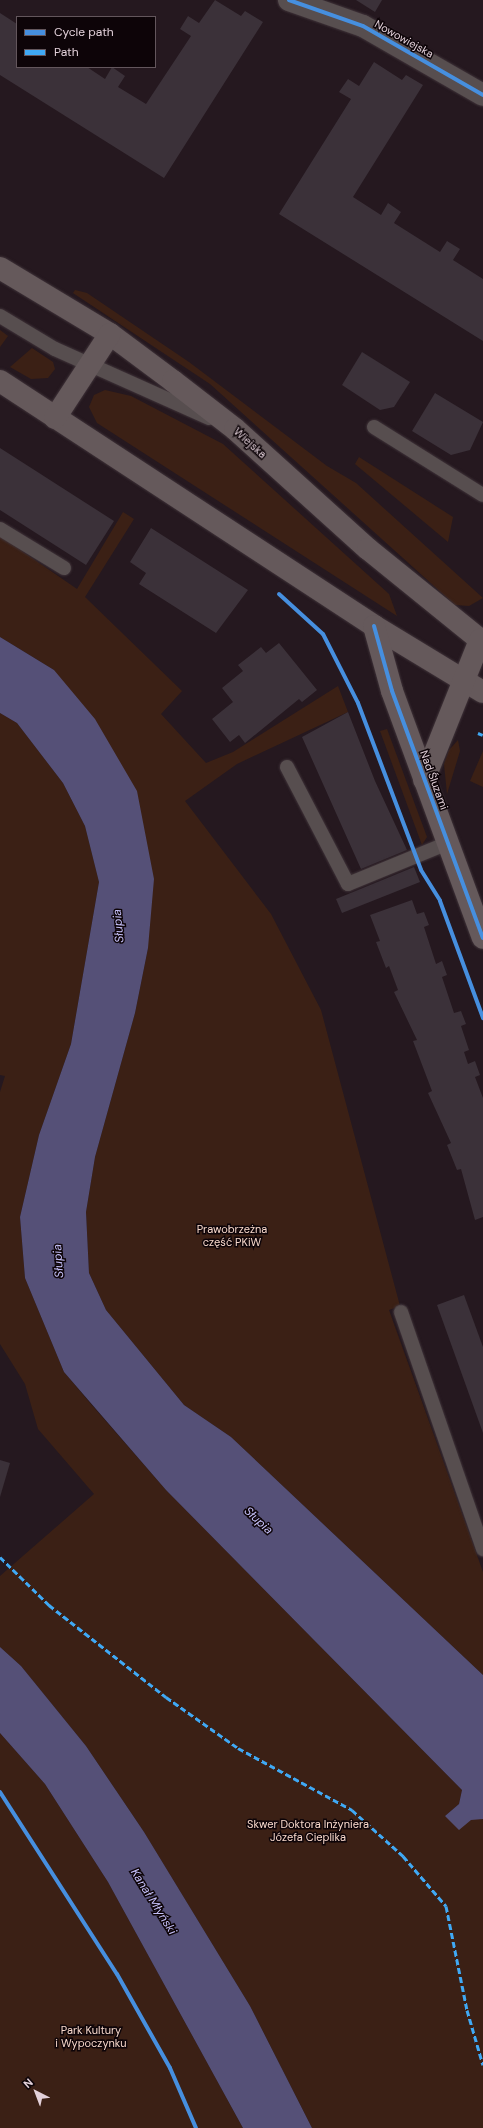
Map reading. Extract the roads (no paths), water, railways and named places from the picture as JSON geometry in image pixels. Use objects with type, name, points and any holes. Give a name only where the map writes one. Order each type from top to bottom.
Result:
[{"type":"main road","name":"Wiejska","points":[[0,268],[110,334],[235,429],[368,549],[482,639]]},
{"type":"main road","points":[[55,418],[110,334]]},
{"type":"main road","points":[[0,381],[374,626],[475,687]]},
{"type":"main road","name":"Nad Śluzami","points":[[374,626],[392,691],[483,938]]},
{"type":"main road","name":"Nad Śluzami","points":[[424,780],[475,687],[482,639]]},
{"type":"street","name":"Nowowiejska","points":[[289,0],[363,26],[483,95]]},
{"type":"lane","points":[[0,316],[90,365],[235,429]]},
{"type":"lane","points":[[374,427],[483,495]]},
{"type":"lane","points":[[0,529],[64,568]]},
{"type":"lane","points":[[287,767],[348,884],[448,843]]},
{"type":"lane","points":[[401,1312],[483,1549]]},
{"type":"water","name":"Słupia","points":[[0,637],[54,670],[95,719],[137,791],[154,879],[148,948],[135,1013],[95,1157],[86,1212],[89,1273],[106,1310],[184,1405],[231,1437],[483,1675],[483,1819],[471,1820],[459,1830],[445,1816],[459,1804],[462,1790],[166,1490],[64,1372],[25,1278],[20,1217],[39,1135],[71,1044],[99,882],[85,826],[63,783],[17,723],[0,713]]},
{"type":"water","name":"Kanał Młyński","points":[[0,1647],[21,1666],[86,1746],[144,1832],[250,2006],[312,2128],[243,2128],[108,1882],[45,1784],[0,1733]]},
{"type":"park label","name":"Prawobrzeżna część PKiW","points":[[232,1236]]},
{"type":"park label","name":"Skwer Doktora Inżyniera Józefa Cieplika","points":[[308,1831]]},
{"type":"park label","name":"Park Kultury i Wypoczynku","points":[[91,2037]]}]
